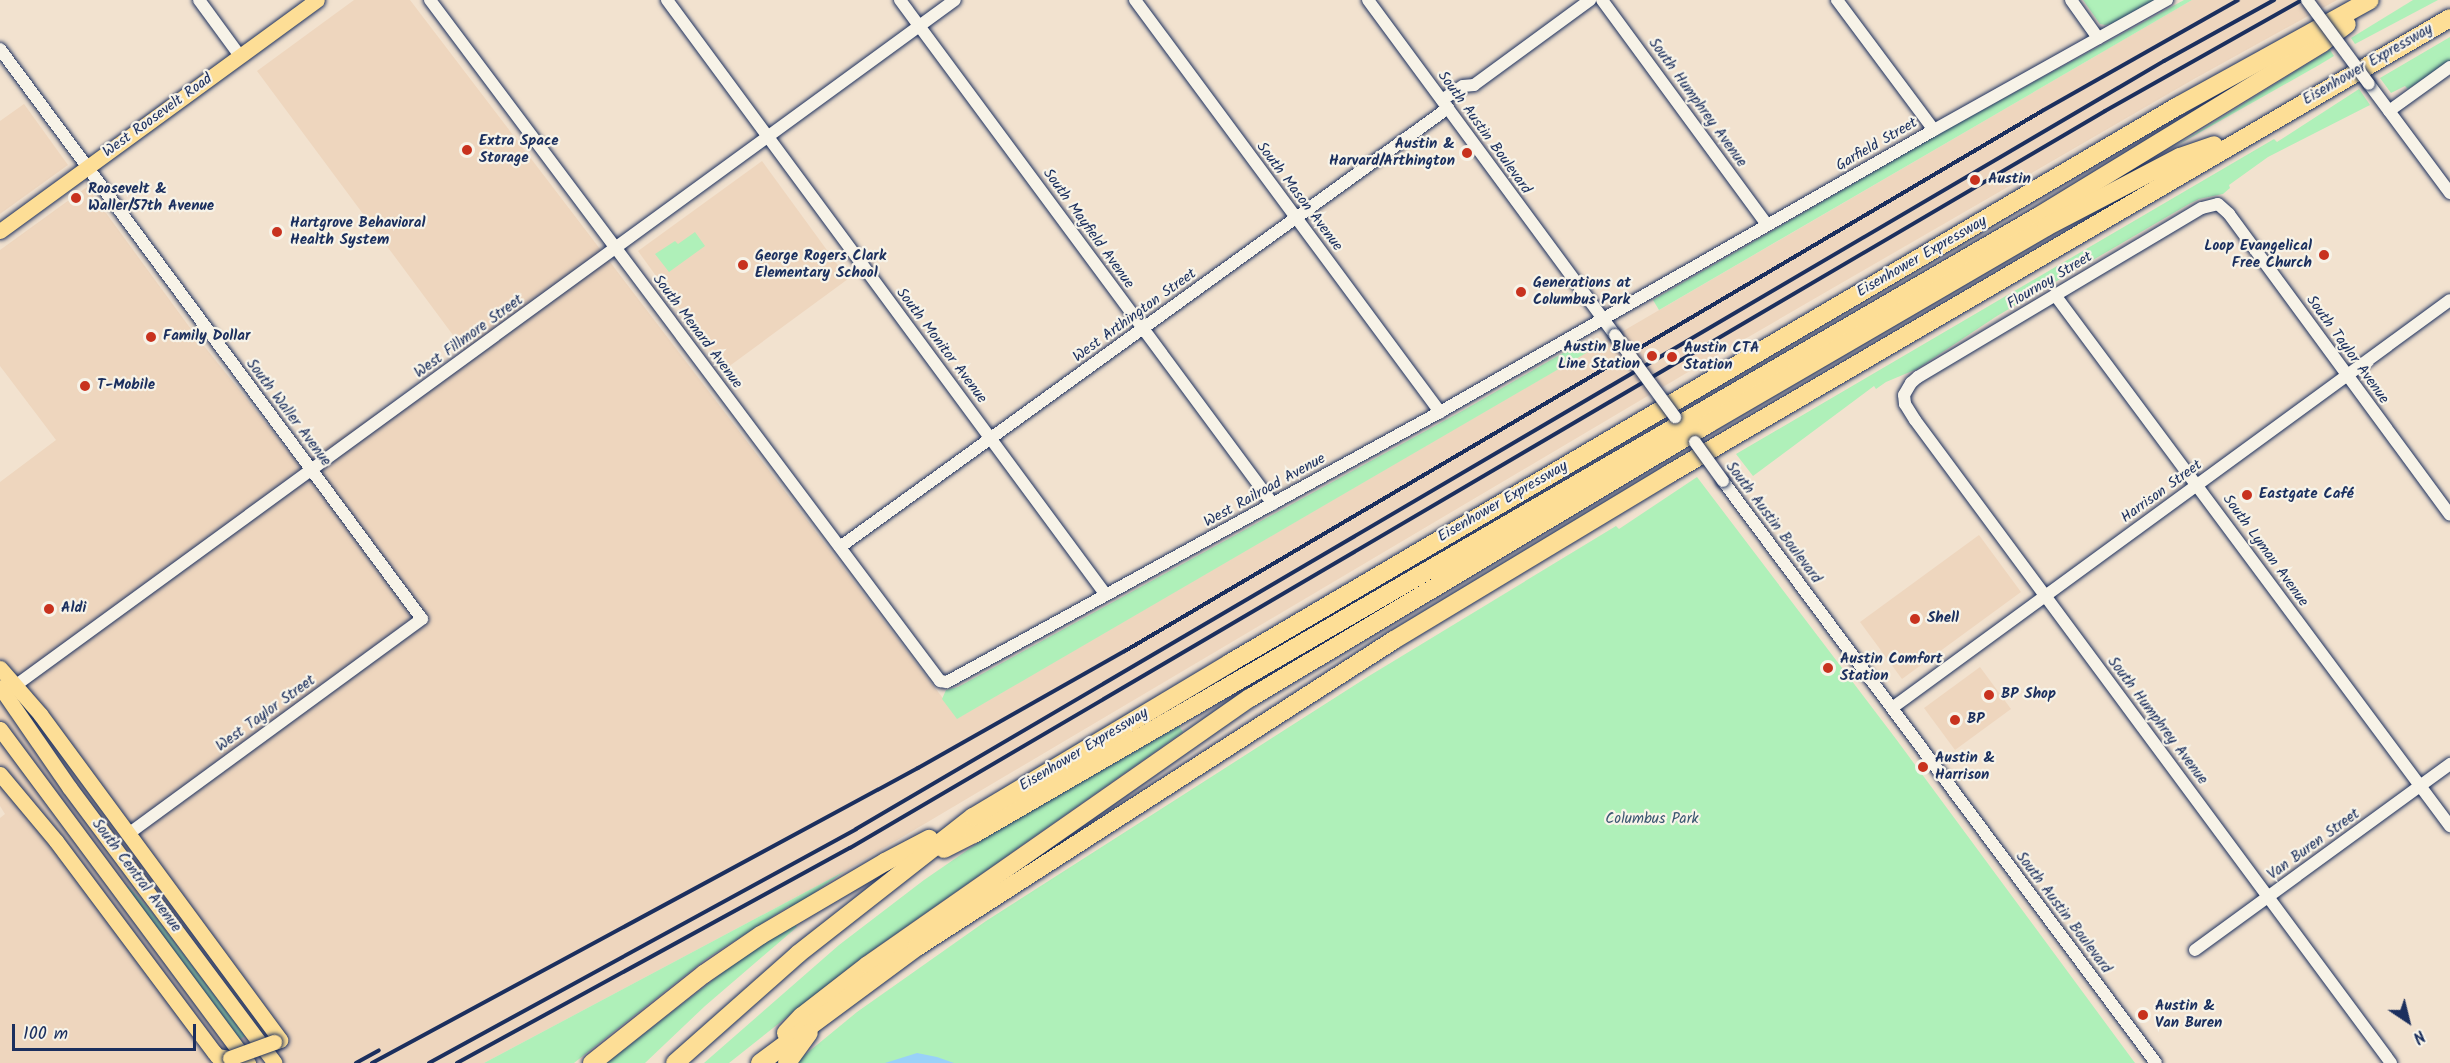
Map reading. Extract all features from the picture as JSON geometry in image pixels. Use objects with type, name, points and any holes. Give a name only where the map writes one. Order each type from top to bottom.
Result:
[{"type":"highway","name":"Eisenhower Expressway","points":[[675,1063],[798,954],[973,817],[1230,663],[2127,137],[2370,0]]},
{"type":"highway","points":[[759,1063],[802,1016],[868,965],[1250,698],[1685,429],[2322,43],[2376,0]]},
{"type":"highway","name":"Eisenhower Expressway","points":[[759,1063],[917,947],[1394,640],[1669,474],[2256,129],[2450,18]]},
{"type":"highway","points":[[905,868],[984,828],[1685,429],[2046,227],[2180,157],[2256,129]]},
{"type":"highway","points":[[592,1063],[704,974],[761,935],[885,862],[973,817]]},
{"type":"highway","points":[[787,1063],[820,1018]]},
{"type":"main road","name":"West Roosevelt Road","points":[[0,231],[317,0]]},
{"type":"main road","points":[[0,668],[5,691],[128,834],[280,1040],[230,1058],[218,1056],[26,802],[0,774]]},
{"type":"main road","name":"South Central Avenue","points":[[5,691],[69,787],[275,1063]]},
{"type":"main road","name":"South Central Avenue","points":[[0,729],[248,1063]]},
{"type":"main road","points":[[26,802],[44,788]]},
{"type":"street","points":[[199,0],[240,56]]},
{"type":"street","name":"South Menard Avenue","points":[[430,0],[940,681]]},
{"type":"street","name":"South Monitor Avenue","points":[[667,0],[1106,595]]},
{"type":"street","name":"South Mayfield Avenue","points":[[900,0],[1273,504]]},
{"type":"street","name":"West Fillmore Street","points":[[5,691],[312,470],[955,0]]},
{"type":"street","name":"South Mason Avenue","points":[[1135,0],[1440,412]]},
{"type":"street","name":"South Austin Boulevard","points":[[1368,0],[2156,1063]]},
{"type":"street","name":"West Arthington Street","points":[[840,548],[1296,218],[1445,104],[1463,86],[1474,85],[1590,0]]},
{"type":"street","name":"South Humphrey Avenue","points":[[1602,0],[1767,225]]},
{"type":"street","points":[[1837,0],[1934,130]]},
{"type":"street","points":[[2071,0],[2098,38]]},
{"type":"street","name":"Garfield Street","points":[[1603,320],[1934,130],[2167,0]]},
{"type":"street","points":[[2307,0],[2450,193]]},
{"type":"street","name":"South Waller Avenue","points":[[0,49],[422,619]]},
{"type":"street","points":[[2389,111],[2450,67]]},
{"type":"street","name":"Flournoy Street","points":[[1904,395],[1906,388],[1918,377],[2202,208],[2218,204]]},
{"type":"street","name":"South Taylor Avenue","points":[[2218,204],[2229,214],[2450,515]]},
{"type":"street","name":"South Lyman Avenue","points":[[2055,295],[2450,826]]},
{"type":"street","name":"Harrison Street","points":[[1892,708],[2450,300]]},
{"type":"street","name":"West Railroad Avenue","points":[[940,681],[956,679],[1603,320]]},
{"type":"street","name":"South Humphrey Avenue","points":[[1904,395],[1909,411],[2391,1063]]},
{"type":"street","name":"West Taylor Street","points":[[128,834],[422,619]]},
{"type":"street","name":"Van Buren Street","points":[[2195,950],[2450,764]]},
{"type":"shaded area","points":[[354,0],[410,0],[958,718],[2192,0],[2337,0],[2194,79],[1700,365],[845,871],[484,1063],[0,1063],[0,818],[5,814],[0,806],[0,482],[56,440],[0,366],[0,250],[87,187],[196,336],[299,464],[467,354],[257,71]]},
{"type":"shaded area","points":[[24,104],[68,165],[0,214],[0,121]]},
{"type":"shaded area","name":"George Rogers Clark Elementary School","points":[[762,161],[848,279],[724,370],[638,251]]},
{"type":"shaded area","points":[[1979,535],[2021,592],[1902,679],[1860,622]]},
{"type":"shaded area","points":[[1980,667],[2011,709],[1955,750],[1924,708]]},
{"type":"green space","points":[[2083,0],[2157,0],[2116,23],[2105,25],[2100,24]]},
{"type":"green space","points":[[2184,0],[2192,0],[1659,310],[1653,300],[1955,125]]},
{"type":"green space","points":[[2413,0],[2438,0],[2355,44],[2351,38]]},
{"type":"green space","points":[[2450,37],[2450,61],[2408,89],[2405,86],[2391,93],[2380,78]]},
{"type":"green space","points":[[2330,50],[2334,56],[2174,147]]},
{"type":"green space","points":[[2359,89],[2370,105],[2268,157],[2229,185],[2230,188],[2223,194],[2199,199],[2189,204],[1997,316],[1917,369],[1886,382],[1876,389],[1874,386],[1753,476],[1736,454],[2274,139],[2277,142]]},
{"type":"green space","points":[[695,232],[705,246],[669,272],[655,254],[675,241],[678,244]]},
{"type":"green space","points":[[1582,342],[1587,342],[1593,349],[957,719],[942,699],[946,690],[958,687],[1464,410]]},
{"type":"green space","name":"Columbus Park","points":[[1697,477],[1896,739],[2135,1063],[795,1063],[857,1012],[986,921],[1369,676],[1616,526],[1619,529]]},
{"type":"green space","points":[[1179,726],[1183,732],[860,959],[729,1063],[704,1063],[839,945],[924,880],[988,836]]},
{"type":"green space","points":[[845,871],[791,909],[789,906],[706,959],[574,1063],[484,1063]]},
{"type":"green space","points":[[128,886],[150,910],[245,1036],[240,1039],[126,888]]},
{"type":"green space","points":[[794,923],[797,927],[705,1006],[645,1063],[607,1063],[750,951]]},
{"type":"water","points":[[917,1053],[937,1057],[954,1063],[885,1063]]},
{"type":"railway","points":[[372,1063],[918,768],[1125,651],[2042,111],[2238,0]]},
{"type":"railway","points":[[429,1063],[856,829],[2164,61],[2274,0]]},
{"type":"railway","points":[[457,1063],[850,848],[2105,111],[2302,0]]},
{"type":"railway","points":[[356,1063],[379,1050]]},
{"type":"place","name":"Extra Space Storage","points":[[467,150]]},
{"type":"place","name":"Austin & Harvard/Arthington","points":[[1467,153]]},
{"type":"place","name":"Austin","points":[[1975,180]]},
{"type":"place","name":"Roosevelt & Waller/57th Avenue","points":[[76,198]]},
{"type":"place","name":"Hartgrove Behavioral Health System","points":[[277,232]]},
{"type":"place","name":"Loop Evangelical Free Church","points":[[2324,255]]},
{"type":"place","name":"George Rogers Clark Elementary School","points":[[743,265]]},
{"type":"place","name":"Generations at Columbus Park","points":[[1521,292]]},
{"type":"place","name":"Family Dollar","points":[[151,337]]},
{"type":"place","name":"Austin Blue Line Station","points":[[1652,356]]},
{"type":"place","name":"Austin CTA Station","points":[[1672,357]]},
{"type":"place","name":"T-Mobile","points":[[85,386]]},
{"type":"place","name":"Eastgate Café","points":[[2247,495]]},
{"type":"place","name":"Aldi","points":[[49,609]]},
{"type":"place","name":"Shell","points":[[1915,619]]},
{"type":"place","name":"Austin Comfort Station","points":[[1828,668]]},
{"type":"place","name":"BP Shop","points":[[1989,695]]},
{"type":"place","name":"BP","points":[[1955,720]]},
{"type":"place","name":"Austin & Harrison","points":[[1923,767]]},
{"type":"place","name":"Austin & Van Buren","points":[[2143,1015]]}]
